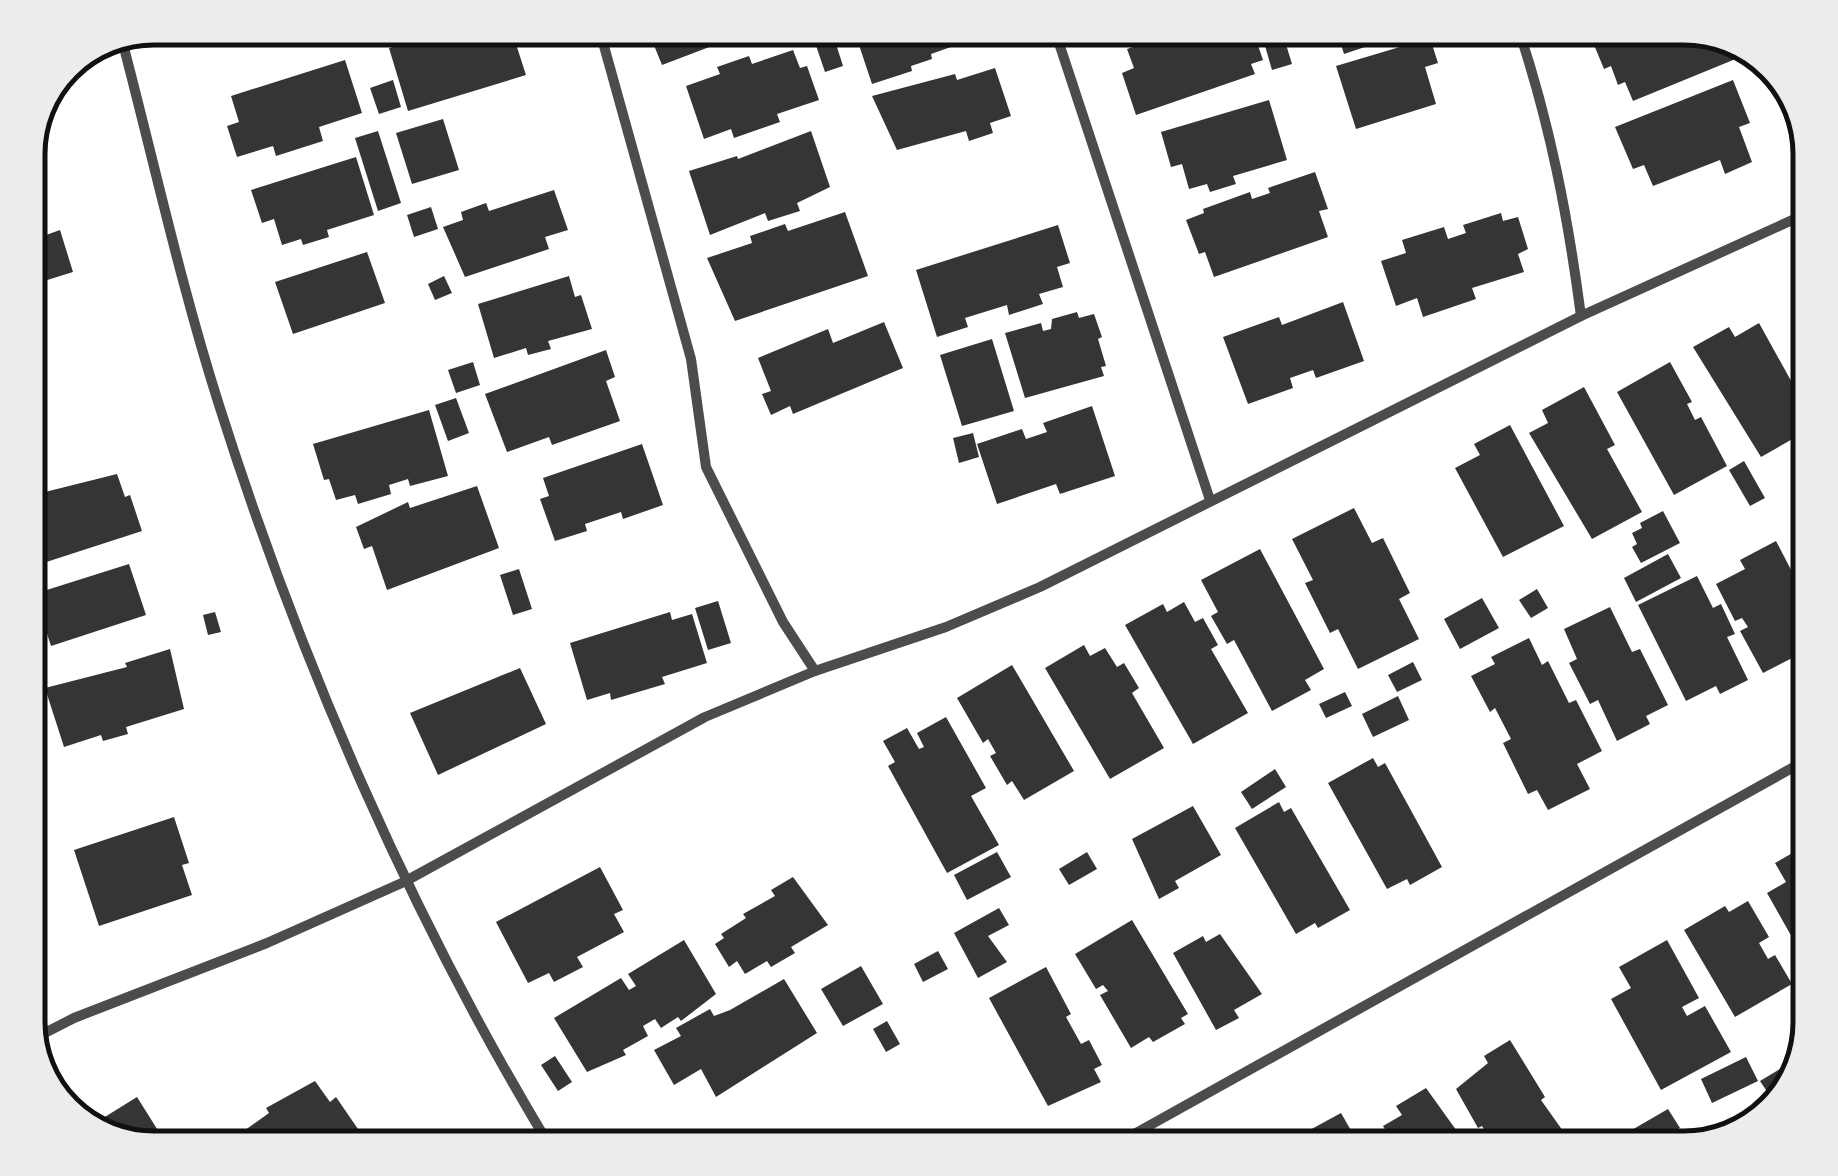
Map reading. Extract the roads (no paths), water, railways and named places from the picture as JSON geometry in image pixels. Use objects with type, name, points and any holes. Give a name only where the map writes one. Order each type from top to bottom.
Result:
[{"type":"street","points":[[604,45],[692,359],[706,467],[782,622],[815,672]]},
{"type":"street","points":[[1060,45],[1210,500]]},
{"type":"street","points":[[1524,45],[1542,101],[1566,204],[1581,316]]},
{"type":"street","points":[[124,49],[219,404],[281,579],[404,882],[542,1131]]},
{"type":"street","points":[[45,1033],[267,943],[404,882],[688,726],[815,672],[946,627],[1024,594],[1581,316],[1793,220]]},
{"type":"street","points":[[1140,1131],[1793,767]]}]
